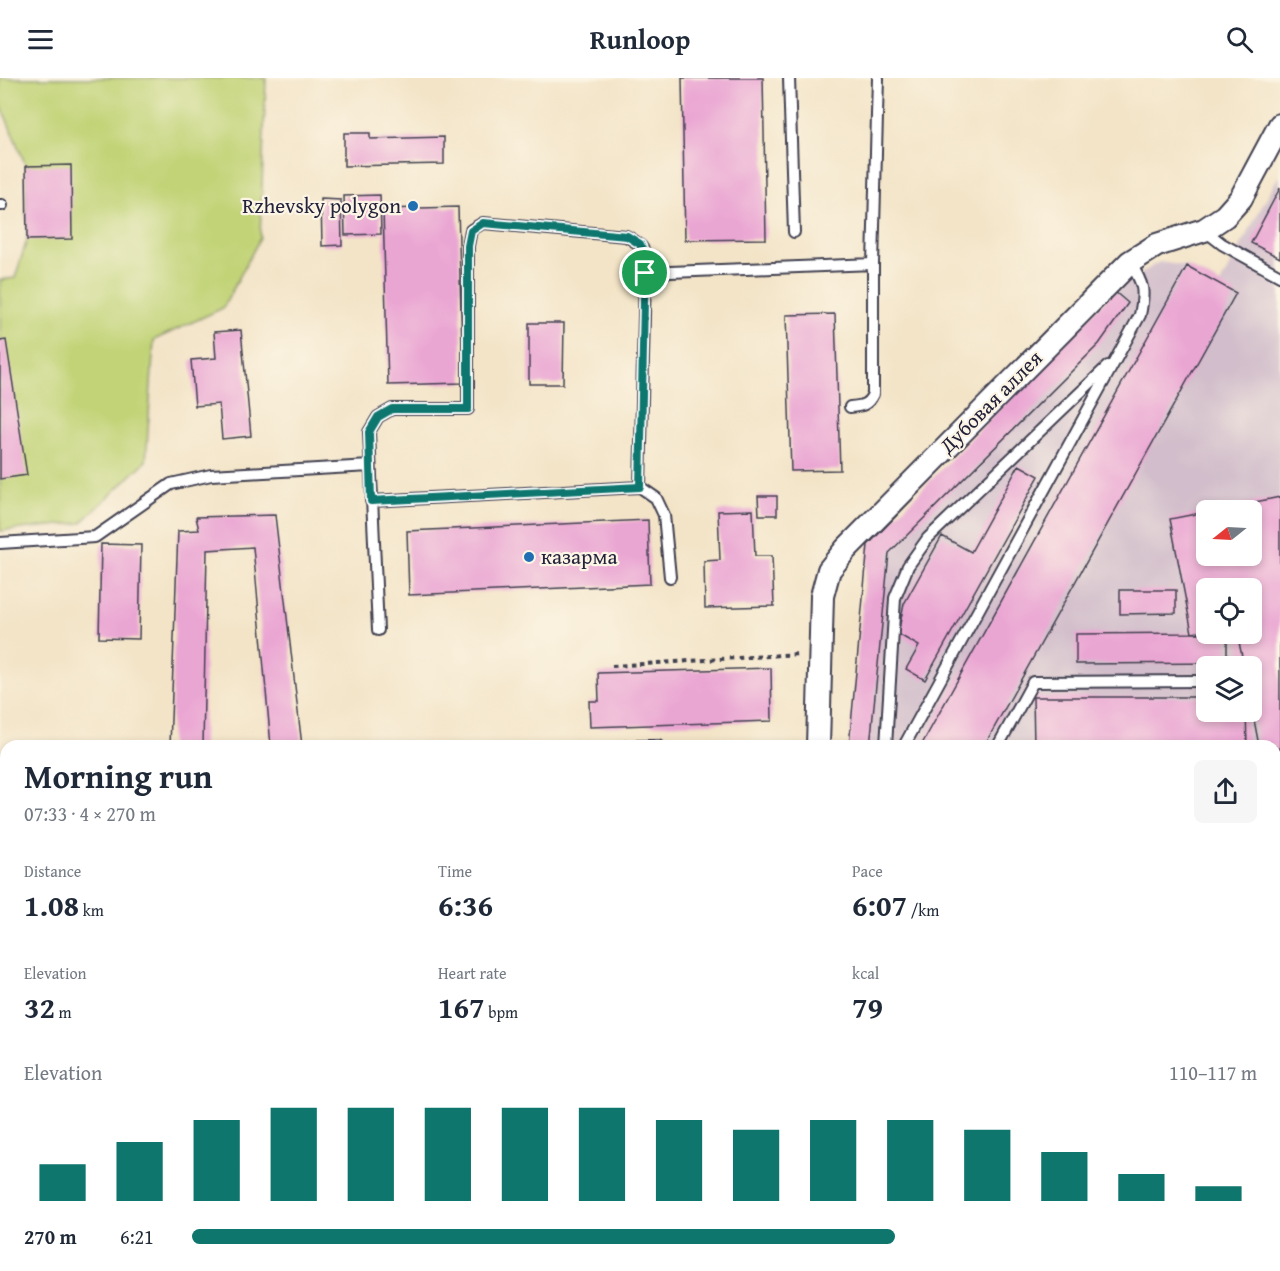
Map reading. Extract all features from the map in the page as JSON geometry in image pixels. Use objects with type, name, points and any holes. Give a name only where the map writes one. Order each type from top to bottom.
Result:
[{"type":"street","name":"Дубовая аллея","points":[[818,740],[822,596],[829,570],[846,549],[1130,262],[1156,245],[1204,230],[1226,216],[1241,198],[1280,125]]},
{"type":"lane","points":[[789,78],[794,231]]},
{"type":"lane","points":[[850,407],[870,402],[873,394],[873,264],[878,78]]},
{"type":"lane","points":[[378,630],[369,432],[378,417],[392,409],[468,409],[468,246],[471,231],[483,223],[627,236],[640,244],[645,255],[645,273],[640,487]]},
{"type":"lane","points":[[1204,230],[1222,244],[1280,276]]},
{"type":"lane","points":[[907,740],[1140,315],[1144,293],[1130,262]]},
{"type":"lane","points":[[645,273],[873,264]]},
{"type":"lane","points":[[886,740],[895,598],[908,566],[928,538],[1117,357]]},
{"type":"lane","points":[[0,543],[94,537],[171,484],[212,475],[370,466]]},
{"type":"lane","points":[[371,501],[640,487],[656,498],[664,515],[670,577]]},
{"type":"lane","points":[[1001,740],[1033,682],[1196,681]]},
{"type":"path","points":[[612,666],[820,653]]},
{"type":"shaded area","points":[[1280,173],[1280,740],[850,740],[868,545],[1114,291],[1159,262],[1187,266],[1220,284]]},
{"type":"green space","points":[[0,78],[266,78],[260,238],[223,308],[154,340],[146,461],[81,523],[0,531],[0,280],[15,278],[27,240],[26,166],[0,103]]},
{"type":"building","points":[[682,78],[763,78],[766,239],[685,240]]},
{"type":"building","points":[[344,133],[370,133],[370,139],[444,137],[444,164],[344,166]]},
{"type":"building","points":[[71,165],[72,239],[27,240],[26,166]]},
{"type":"building","points":[[1280,188],[1280,258],[1251,243]]},
{"type":"building","points":[[380,195],[381,234],[345,235],[344,196]]},
{"type":"building","points":[[321,199],[341,200],[342,245],[322,246]]},
{"type":"building","points":[[458,207],[463,383],[388,385],[383,209]]},
{"type":"building","points":[[1187,266],[1236,293],[987,740],[924,740]]},
{"type":"building","points":[[1114,291],[1128,303],[1099,344],[889,553],[871,740],[850,740],[868,545]]},
{"type":"building","points":[[835,314],[840,470],[791,471],[786,315]]},
{"type":"building","points":[[529,323],[564,323],[563,384],[529,384]]},
{"type":"building","points":[[241,330],[251,436],[222,439],[219,404],[195,406],[191,360],[216,358],[214,332]]},
{"type":"building","points":[[6,340],[27,475],[0,479],[0,341]]},
{"type":"building","points":[[1019,465],[1039,476],[925,680],[906,669],[919,646],[898,634],[904,604],[942,536],[971,552]]},
{"type":"building","points":[[758,496],[777,496],[777,515],[759,515]]},
{"type":"building","points":[[1280,497],[1280,740],[1258,740],[1254,722],[1262,722],[1262,656],[1242,656],[1239,644],[1262,644],[1262,578],[1196,578],[1196,632],[1192,633],[1170,519],[1196,514],[1196,566],[1262,566],[1262,501]]},
{"type":"building","points":[[753,510],[755,556],[772,556],[774,606],[705,608],[704,561],[720,560],[718,511]]},
{"type":"building","points":[[275,515],[301,740],[270,740],[253,547],[207,550],[203,740],[170,740],[178,531],[199,530],[196,517]]},
{"type":"building","name":"казарма","points":[[648,520],[650,584],[409,595],[407,531]]},
{"type":"building","points":[[101,544],[141,545],[139,639],[99,638]]},
{"type":"building","points":[[1120,590],[1176,590],[1176,613],[1120,614]]},
{"type":"building","points":[[1196,633],[1196,644],[1227,644],[1227,656],[1196,656],[1196,663],[1076,664],[1076,634]]},
{"type":"building","points":[[771,668],[772,721],[590,727],[589,701],[599,701],[598,673]]},
{"type":"building","points":[[1033,697],[1196,697],[1196,722],[1246,722],[1247,740],[1034,740]]},
{"type":"place","name":"Rzhevsky polygon","points":[[413,206]]},
{"type":"place","name":"казарма","points":[[529,557]]},
{"type":"route","points":[[483,223],[627,236],[640,244],[645,255],[645,273],[640,487],[371,501],[369,432],[378,417],[392,409],[468,409],[468,246],[471,231],[483,223]]}]
